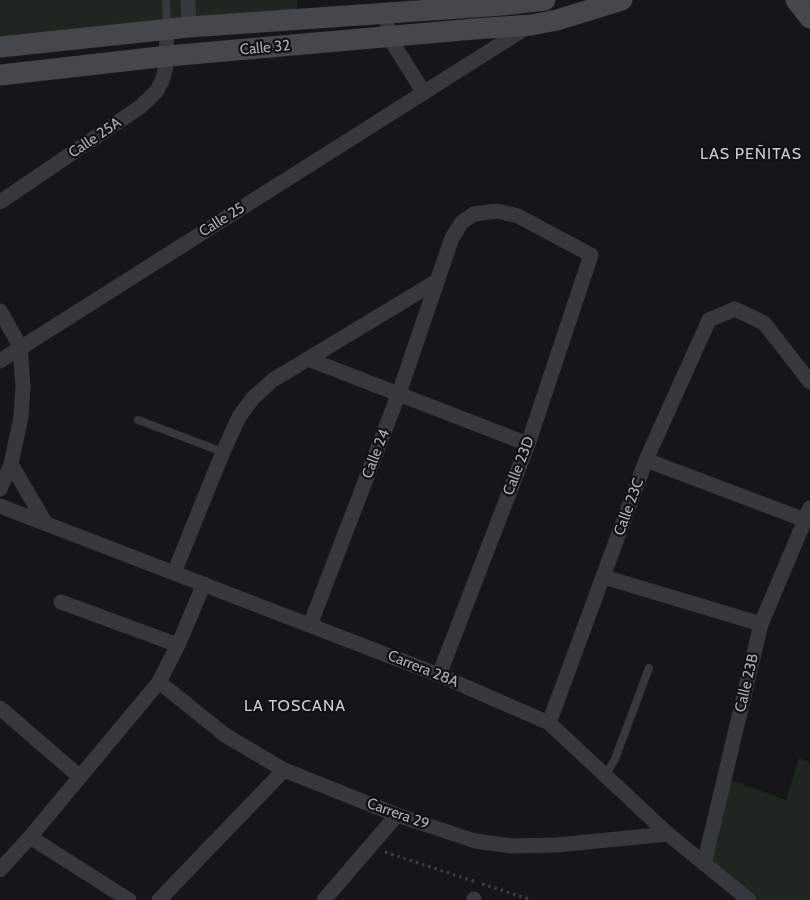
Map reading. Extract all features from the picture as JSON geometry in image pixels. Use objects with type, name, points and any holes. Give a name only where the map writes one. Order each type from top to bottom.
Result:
[{"type":"main road","points":[[386,14],[474,3],[542,0]]},
{"type":"main road","points":[[531,25],[557,20],[622,0]]},
{"type":"main road","points":[[796,0],[810,18]]},
{"type":"main road","name":"Calle 32","points":[[0,47],[189,27],[386,14]]},
{"type":"main road","name":"Calle 32","points":[[0,75],[168,56],[531,25]]},
{"type":"street","points":[[188,0],[189,27]]},
{"type":"street","points":[[386,14],[389,37],[424,93]]},
{"type":"street","name":"Calle 25","points":[[0,360],[531,25]]},
{"type":"street","name":"Calle 25A","points":[[0,202],[140,107],[156,92],[162,81],[168,56],[167,29]]},
{"type":"street","name":"Calle 24","points":[[310,626],[399,393],[452,238],[462,222],[474,214],[497,211],[518,216],[591,255]]},
{"type":"street","name":"Calle 23D","points":[[439,675],[528,444],[591,255]]},
{"type":"street","points":[[174,573],[223,452],[239,417],[253,398],[273,380],[437,281]]},
{"type":"street","name":"Calle 23C","points":[[549,723],[646,460],[709,320],[734,310],[764,323],[810,382]]},
{"type":"street","points":[[0,311],[20,346],[23,386],[21,417],[11,464],[0,489]]},
{"type":"street","points":[[308,359],[528,444]]},
{"type":"street","points":[[646,460],[808,514]]},
{"type":"street","points":[[11,464],[46,524]]},
{"type":"street","name":"Carrera 28A","points":[[0,506],[439,675],[549,723],[668,834],[749,900]]},
{"type":"street","name":"Calle 23B","points":[[704,864],[761,624],[808,514]]},
{"type":"street","points":[[604,577],[761,624]]},
{"type":"street","points":[[0,870],[30,837],[159,682],[178,645],[204,584]]},
{"type":"street","points":[[61,602],[178,645]]},
{"type":"street","name":"Carrera 29","points":[[159,682],[225,735],[284,770],[397,815],[474,841],[512,846],[557,846],[668,834]]},
{"type":"street","points":[[0,708],[80,777]]},
{"type":"street","points":[[159,900],[284,770]]},
{"type":"street","points":[[324,900],[397,815]]},
{"type":"street","points":[[30,837],[129,900]]},
{"type":"lane","points":[[166,0],[167,29]]},
{"type":"lane","points":[[138,420],[223,452]]},
{"type":"lane","points":[[605,776],[615,759],[649,668]]},
{"type":"path","points":[[370,847],[532,900]]},
{"type":"shaded area","points":[[0,0],[297,0],[297,20],[0,47]]},
{"type":"shaded area","points":[[799,758],[810,763],[810,900],[749,900],[704,864],[724,778],[786,800]]},
{"type":"district","name":"LAS PEÑITAS","points":[[751,154]]},
{"type":"district","name":"LA TOSCANA","points":[[295,706]]}]
